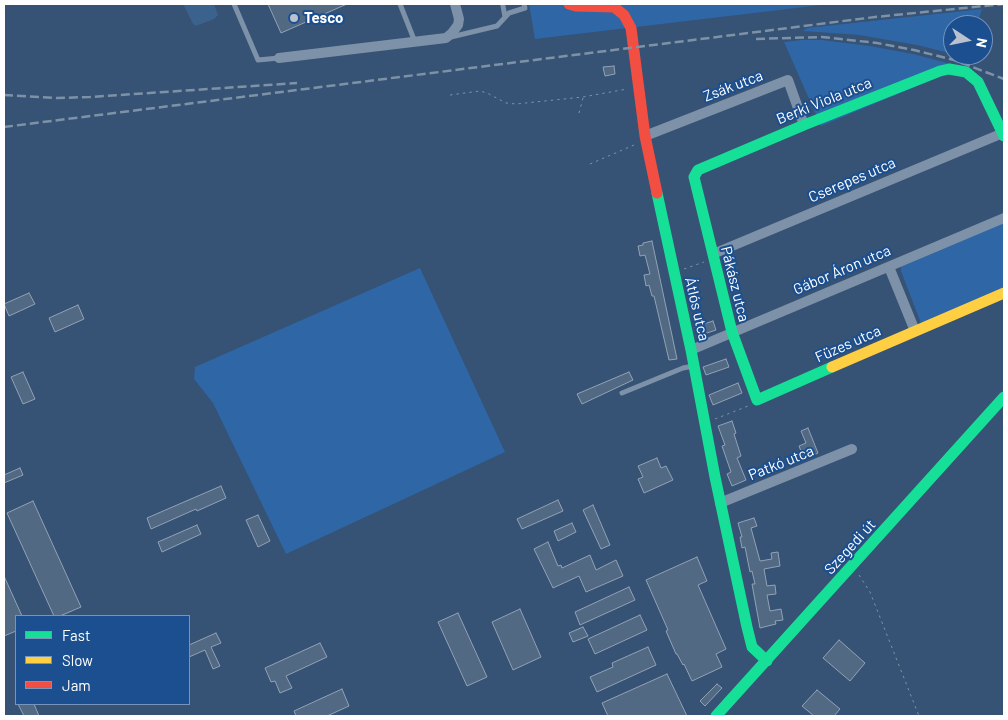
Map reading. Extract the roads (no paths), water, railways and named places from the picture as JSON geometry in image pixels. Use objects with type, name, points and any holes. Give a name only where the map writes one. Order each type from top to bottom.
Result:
[{"type":"street","points":[[279,58],[446,38],[458,25],[457,4]]},
{"type":"street","name":"Átlós utca","points":[[569,4],[576,6],[614,7],[624,15],[631,28],[646,138],[691,350],[720,503],[751,644],[768,661]]},
{"type":"street","name":"Berki Viola utca","points":[[696,173],[698,170],[940,70],[955,69],[966,72],[975,78],[981,85],[1003,135]]},
{"type":"street","name":"Zsák utca","points":[[646,138],[788,80],[804,126]]},
{"type":"street","name":"Cserepes utca","points":[[714,256],[1003,135]]},
{"type":"street","name":"Pákász utca","points":[[696,173],[694,177],[732,332],[757,400]]},
{"type":"street","name":"Gábor Áron utca","points":[[691,350],[1004,218]]},
{"type":"street","points":[[889,266],[915,332]]},
{"type":"street","name":"Füzes utca","points":[[757,400],[1004,293]]},
{"type":"street","name":"Szegedi út","points":[[716,716],[768,661],[1004,398]]},
{"type":"street","name":"Patkó utca","points":[[720,503],[852,450]]},
{"type":"lane","points":[[234,4],[258,60],[279,58]]},
{"type":"lane","points":[[400,4],[416,42]]},
{"type":"lane","points":[[446,38],[494,27],[500,24],[513,11],[525,8],[524,4]]},
{"type":"lane","points":[[503,6],[505,17]]},
{"type":"lane","points":[[622,393],[683,368],[694,366]]},
{"type":"railway","points":[[4,127],[875,17],[1004,4]]},
{"type":"railway","points":[[756,39],[822,37],[877,43],[954,60],[1004,79]]},
{"type":"railway","points":[[4,95],[57,98],[90,97],[297,83]]},
{"type":"place","name":"Tesco","points":[[294,18]]}]
